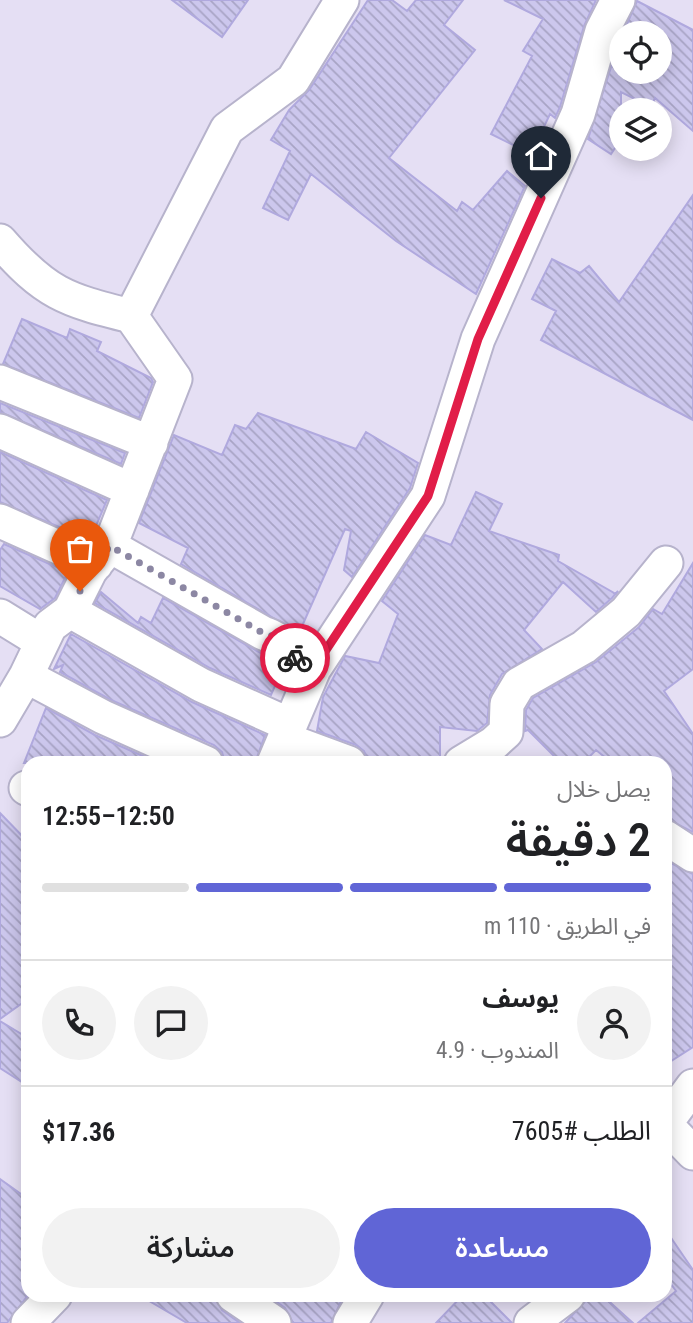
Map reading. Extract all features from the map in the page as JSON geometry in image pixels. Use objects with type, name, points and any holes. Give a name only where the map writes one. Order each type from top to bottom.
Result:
[{"type":"street","points":[[131,316],[227,129],[293,80],[342,0]]},
{"type":"street","points":[[283,742],[314,668],[428,496],[478,339],[573,126],[602,31],[618,0]]},
{"type":"street","points":[[0,242],[30,276],[76,303],[131,316],[175,379],[132,490],[103,555],[70,611],[50,625],[26,676],[0,720]]},
{"type":"street","points":[[0,382],[151,443]]},
{"type":"street","points":[[0,431],[132,490]]},
{"type":"street","points":[[0,521],[103,555],[263,633],[279,638],[298,661],[314,668]]},
{"type":"street","points":[[473,756],[506,732],[507,704],[519,684],[583,647],[626,612],[666,563]]},
{"type":"street","points":[[70,611],[201,685],[283,742],[327,756]]},
{"type":"street","points":[[0,616],[42,642]]},
{"type":"street","points":[[26,676],[103,717],[190,756]]},
{"type":"street","points":[[672,842],[693,855]]},
{"type":"street","points":[[672,1114],[693,1086]]},
{"type":"street","points":[[672,1131],[693,1153]]},
{"type":"street","points":[[28,1323],[48,1302]]},
{"type":"street","points":[[243,1302],[274,1323]]},
{"type":"street","points":[[350,1323],[364,1302]]},
{"type":"street","points":[[531,1323],[559,1302]]},
{"type":"shaded area","points":[[0,0],[693,0],[693,1323],[0,1323]]},
{"type":"building","points":[[172,0],[248,0],[222,37]]},
{"type":"building","points":[[368,0],[392,0],[407,11],[416,0],[463,0],[444,25],[475,50],[389,158],[457,211],[462,202],[473,210],[507,171],[525,186],[476,294],[396,241],[311,174],[288,220],[263,208],[290,151],[271,140],[289,110],[309,90]]},
{"type":"building","points":[[504,0],[596,0],[584,26],[560,107],[555,118],[550,114],[531,154],[491,134],[532,56],[523,51],[543,19]]},
{"type":"building","points":[[637,1],[693,30],[693,131],[672,113],[672,98],[633,98],[621,92],[621,98],[609,98],[609,153],[588,139],[609,73],[609,84],[672,84],[672,21],[628,21]]},
{"type":"building","points":[[693,195],[693,420],[541,340],[556,311],[532,299],[552,259],[580,273],[589,266],[619,302]]},
{"type":"building","points":[[22,319],[67,338],[70,329],[101,342],[97,351],[151,378],[153,382],[139,418],[3,364]]},
{"type":"building","points":[[0,403],[125,453],[121,464],[0,412]]},
{"type":"building","points":[[258,413],[356,449],[366,432],[418,463],[410,488],[352,577],[344,570],[351,531],[345,529],[299,633],[181,564],[188,548],[139,523],[174,435],[222,455],[235,425],[246,429]]},
{"type":"building","points":[[0,452],[107,500],[90,540],[0,502]]},
{"type":"building","points":[[476,492],[502,504],[489,531],[559,555],[558,561],[616,594],[596,612],[563,582],[524,630],[542,649],[502,674],[490,695],[487,723],[477,731],[440,727],[440,756],[366,756],[356,745],[317,731],[323,697],[345,656],[379,663],[398,614],[382,601],[425,535],[451,545]]},
{"type":"building","points":[[4,544],[68,572],[55,598],[40,609],[0,586],[0,550]]},
{"type":"building","points":[[693,563],[693,669],[664,691],[693,734],[693,832],[672,822],[672,756],[603,756],[596,750],[590,756],[554,756],[528,730],[525,731],[526,710],[533,698],[596,662],[639,627],[653,609],[662,614]]},
{"type":"building","points":[[101,592],[138,623],[141,617],[151,623],[163,598],[266,656],[282,670],[271,695],[210,668],[95,603]]},
{"type":"building","points":[[71,634],[192,702],[265,735],[258,756],[223,756],[214,745],[111,700],[60,672],[63,665],[54,669]]},
{"type":"building","points":[[46,708],[95,735],[143,756],[27,756]]},
{"type":"building","points":[[0,813],[21,835],[21,1004],[0,1019]]},
{"type":"building","points":[[672,864],[693,874],[693,1047],[672,1060]]},
{"type":"building","points":[[0,1021],[21,1034],[21,1082],[0,1068]]},
{"type":"building","points":[[0,1179],[21,1194],[23,1302],[7,1323],[0,1323]]},
{"type":"building","points":[[672,1239],[693,1270],[693,1323],[638,1323],[663,1302],[672,1302],[672,1294],[676,1291],[672,1286]]},
{"type":"building","points":[[151,1302],[218,1302],[222,1310],[240,1323],[187,1323]]},
{"type":"building","points":[[277,1302],[341,1302],[331,1323],[293,1323],[285,1308]]},
{"type":"building","points":[[456,1302],[491,1302],[512,1323],[436,1323]]},
{"type":"building","points":[[584,1302],[610,1302],[633,1323],[565,1323]]},
{"type":"way so far","points":[[80,591],[90,571],[110,546],[263,633],[279,638],[295,658]]},
{"type":"route","points":[[295,658],[314,668],[428,496],[478,339],[541,198]]}]
